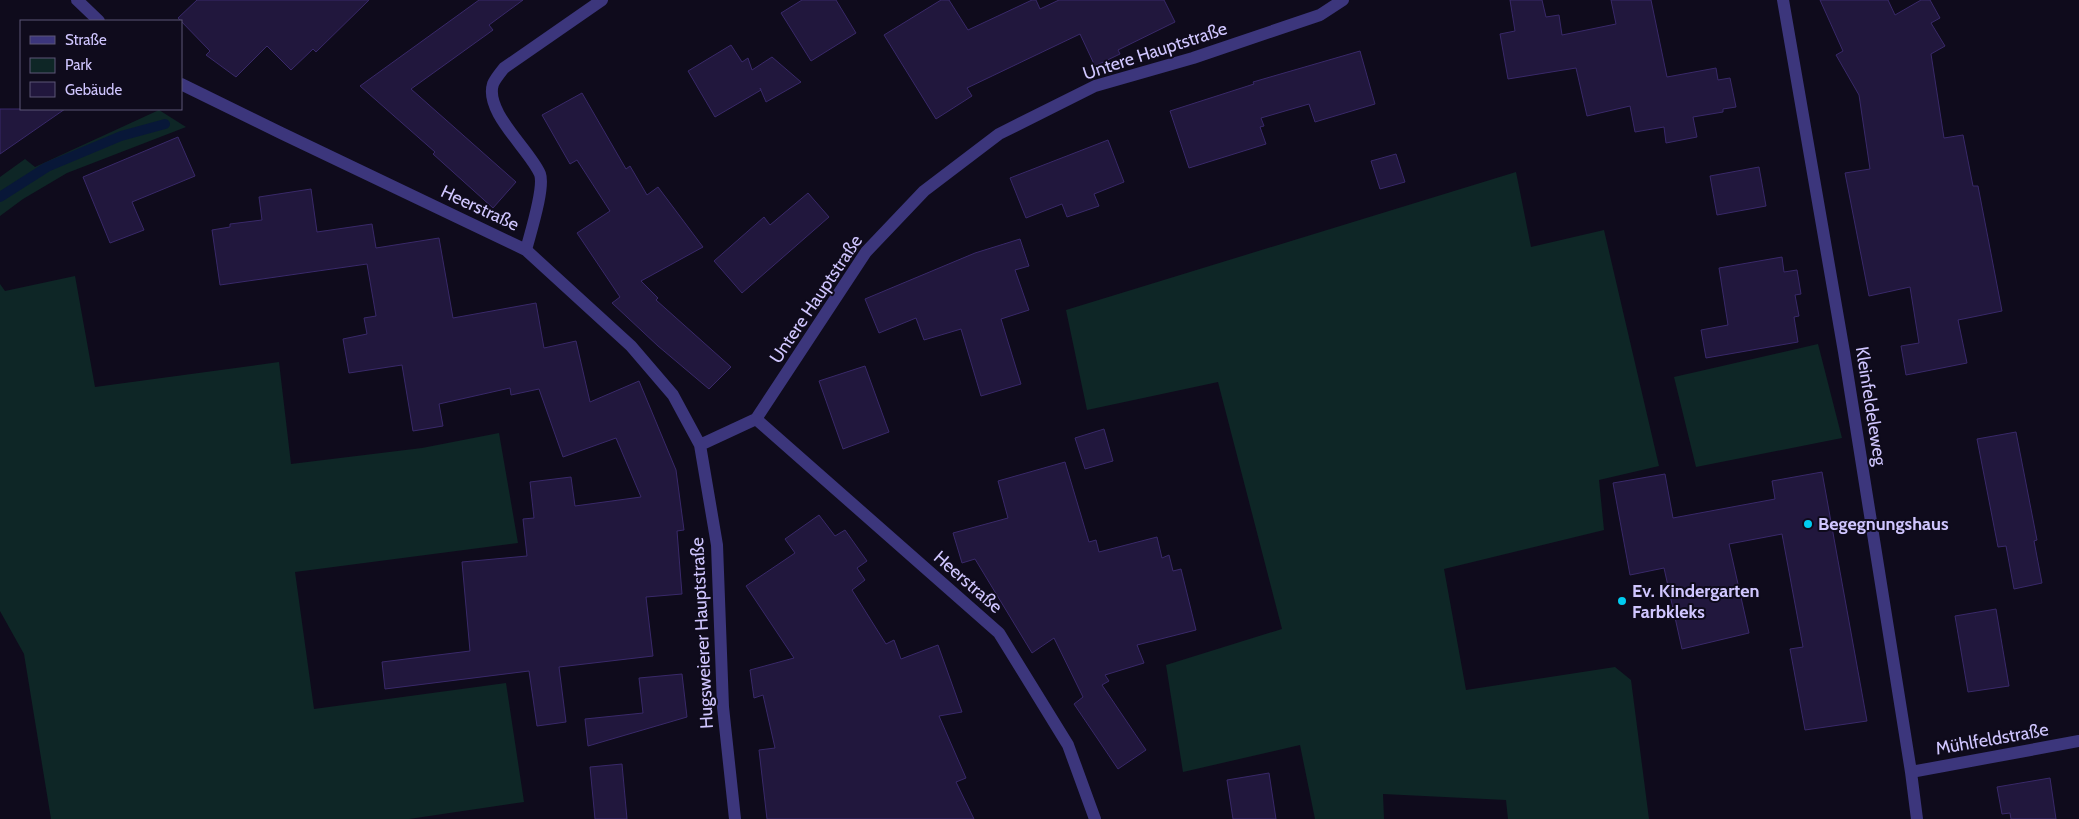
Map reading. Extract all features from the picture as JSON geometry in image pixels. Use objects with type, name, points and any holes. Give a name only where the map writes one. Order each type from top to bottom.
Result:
[{"type":"street","points":[[77,0],[98,20]]},
{"type":"street","points":[[526,250],[537,213],[540,176],[502,118],[492,98],[493,84],[504,68],[602,0]]},
{"type":"street","name":"Untere Hauptstraße","points":[[756,419],[866,252],[924,191],[999,134],[1095,86],[1193,58],[1320,15],[1342,0]]},
{"type":"street","name":"Kleinfeldeleweg","points":[[1782,0],[1844,352],[1917,819]]},
{"type":"street","name":"Heerstraße","points":[[182,84],[281,134],[526,250],[630,346],[673,395],[700,445]]},
{"type":"street","points":[[700,445],[756,419]]},
{"type":"street","name":"Heerstraße","points":[[756,419],[999,633],[1068,744],[1095,819]]},
{"type":"street","name":"Hugsweierer Hauptstraße","points":[[700,445],[717,545],[723,707],[735,819]]},
{"type":"street","name":"Mühlfeldstraße","points":[[1911,772],[2079,741]]},
{"type":"green space","points":[[159,110],[186,127],[67,173],[23,199],[0,216],[0,177],[25,159],[35,167]]},
{"type":"green space","points":[[1516,172],[1531,247],[1604,230],[1659,466],[1599,480],[1604,530],[1444,569],[1466,690],[1615,667],[1631,680],[1649,819],[1508,819],[1506,800],[1383,794],[1384,819],[1315,819],[1300,745],[1183,772],[1166,665],[1282,629],[1218,382],[1087,410],[1066,310]]},
{"type":"green space","points":[[75,276],[95,387],[279,362],[291,464],[422,448],[499,433],[518,543],[295,572],[314,709],[506,683],[524,802],[409,819],[51,819],[24,654],[0,611],[0,284],[5,291]]},
{"type":"green space","points":[[1818,344],[1842,438],[1696,467],[1674,377]]},
{"type":"building","points":[[197,0],[369,0],[316,52],[313,49],[291,70],[267,46],[236,77],[206,55],[210,51],[178,18]]},
{"type":"building","points":[[479,0],[523,0],[489,25],[493,30],[411,89],[516,182],[493,208],[433,154],[435,152],[360,86]]},
{"type":"building","points":[[802,0],[836,0],[856,33],[811,61],[781,13]]},
{"type":"building","points":[[941,0],[949,0],[968,30],[1032,0],[1036,0],[1040,9],[1059,0],[1164,0],[1175,22],[1118,50],[1120,54],[1095,66],[1080,34],[967,88],[972,96],[936,119],[884,35]]},
{"type":"building","points":[[1510,0],[1542,0],[1546,17],[1559,15],[1562,35],[1616,24],[1611,0],[1651,0],[1667,77],[1716,68],[1718,80],[1730,78],[1736,107],[1723,109],[1723,112],[1693,117],[1697,137],[1666,143],[1664,127],[1635,132],[1630,106],[1587,116],[1576,68],[1508,79],[1500,34],[1515,31]]},
{"type":"building","points":[[1820,0],[1888,0],[1895,15],[1921,0],[1930,0],[1940,18],[1931,23],[1945,46],[1931,54],[1944,138],[1963,135],[1973,186],[1978,186],[2002,311],[1958,320],[1967,363],[1906,375],[1901,346],[1919,343],[1910,287],[1869,296],[1845,173],[1870,169],[1859,95],[1836,55],[1843,51]]},
{"type":"building","points":[[731,45],[742,62],[748,58],[752,70],[772,57],[801,82],[766,102],[761,90],[715,117],[688,71]]},
{"type":"building","points":[[1360,51],[1375,104],[1315,122],[1309,104],[1261,118],[1264,126],[1260,127],[1266,144],[1189,168],[1170,111],[1254,84],[1253,82]]},
{"type":"building","points":[[582,93],[626,169],[630,166],[647,195],[658,187],[703,247],[641,281],[658,298],[656,300],[731,367],[709,389],[658,346],[612,303],[620,297],[577,233],[610,211],[577,160],[570,164],[542,115]]},
{"type":"building","points":[[0,109],[64,110],[0,154]]},
{"type":"building","points":[[178,137],[195,176],[132,202],[144,230],[110,243],[83,177]]},
{"type":"building","points":[[1108,140],[1124,182],[1094,194],[1099,206],[1067,217],[1062,204],[1026,218],[1010,178]]},
{"type":"building","points":[[1396,154],[1405,182],[1380,189],[1371,161]]},
{"type":"building","points":[[1759,167],[1766,206],[1717,215],[1710,176]]},
{"type":"building","points":[[311,189],[317,232],[372,224],[376,248],[439,238],[453,318],[536,303],[544,348],[576,341],[590,402],[639,381],[676,470],[684,530],[677,531],[682,594],[646,597],[653,656],[559,667],[566,722],[537,726],[529,671],[385,689],[382,662],[470,651],[462,562],[527,556],[523,519],[534,518],[530,482],[571,477],[575,506],[641,497],[616,438],[563,457],[539,389],[511,395],[510,388],[439,404],[443,426],[413,431],[402,365],[349,373],[343,339],[367,334],[364,318],[376,316],[367,264],[220,285],[212,230],[230,227],[230,224],[262,220],[259,197]]},
{"type":"building","points":[[808,193],[829,217],[742,293],[714,261],[764,217],[770,225]]},
{"type":"building","points":[[1020,239],[1029,266],[1015,270],[1029,310],[1001,319],[1021,384],[981,396],[961,329],[924,340],[916,318],[879,333],[865,299],[975,253]]},
{"type":"building","points":[[1782,257],[1784,272],[1797,270],[1801,294],[1795,295],[1799,316],[1794,317],[1798,342],[1706,358],[1701,330],[1728,325],[1719,268]]},
{"type":"building","points":[[865,366],[889,432],[843,449],[819,381]]},
{"type":"building","points":[[1104,429],[1113,461],[1085,469],[1075,438]]},
{"type":"building","points":[[2016,432],[2037,540],[2034,541],[2042,583],[2014,589],[2006,546],[1998,547],[1977,439]]},
{"type":"building","points":[[1065,462],[1089,542],[1096,540],[1099,552],[1157,537],[1162,558],[1169,555],[1173,571],[1181,569],[1196,630],[1137,645],[1144,663],[1105,675],[1109,681],[1102,685],[1146,750],[1118,769],[1074,704],[1083,697],[1054,638],[1032,653],[975,559],[962,563],[953,533],[1008,518],[998,481]]},
{"type":"building","points":[[1822,472],[1867,721],[1805,730],[1790,649],[1803,647],[1782,534],[1729,544],[1749,633],[1682,649],[1664,568],[1630,575],[1613,483],[1665,474],[1673,518],[1775,499],[1772,481]]},
{"type":"building","points":[[819,515],[835,536],[845,530],[867,561],[857,568],[865,580],[852,590],[886,644],[894,640],[901,659],[938,645],[962,712],[939,716],[966,778],[956,782],[974,819],[767,819],[759,750],[775,748],[763,695],[754,698],[750,670],[794,658],[746,586],[795,553],[785,539]]},
{"type":"building","points":[[1996,609],[2009,686],[1968,692],[1955,616]]},
{"type":"building","points":[[682,674],[687,717],[588,746],[585,719],[643,713],[639,678]]},
{"type":"building","points":[[622,764],[627,819],[595,819],[590,767]]},
{"type":"building","points":[[1269,773],[1276,819],[1233,819],[1227,780]]},
{"type":"building","points":[[2050,778],[2056,819],[2011,819],[2010,813],[2002,814],[1997,787]]},
{"type":"waterway","points":[[0,197],[47,167],[121,136],[165,124]]},
{"type":"place","name":"Begegnungshaus","points":[[1808,524]]},
{"type":"place","name":"Ev. Kindergarten Farbkleks","points":[[1622,601]]}]
